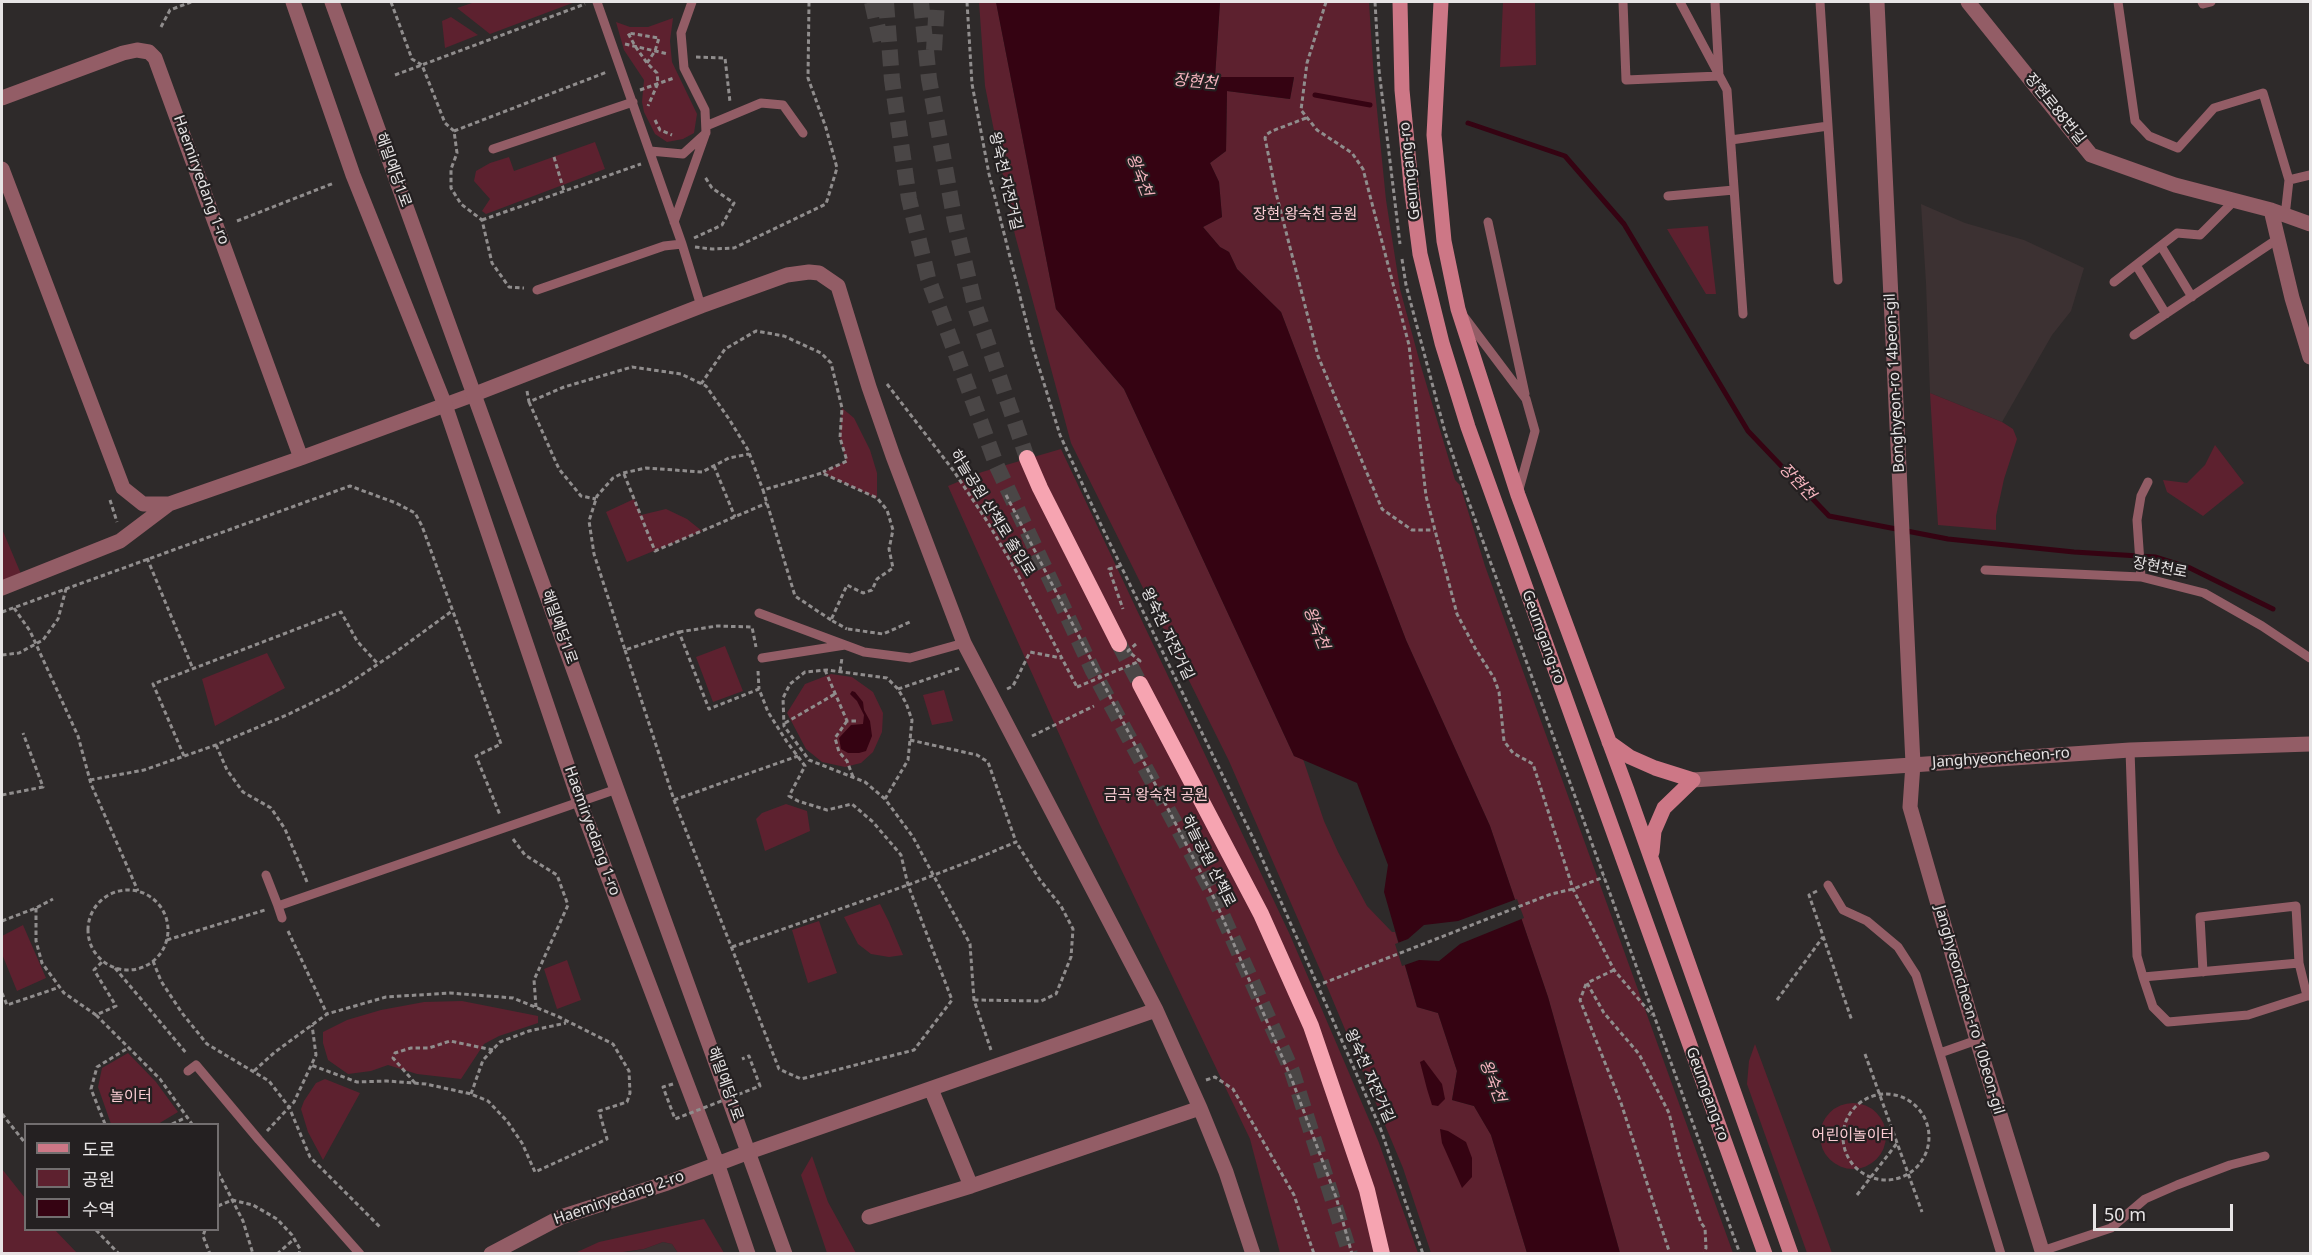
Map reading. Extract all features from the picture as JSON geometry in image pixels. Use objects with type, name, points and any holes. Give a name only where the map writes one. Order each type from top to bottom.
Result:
[{"type":"highway","points":[[1027,458],[1119,644]]},
{"type":"highway","points":[[1140,684],[1262,914],[1311,1026],[1367,1190],[1382,1254]]},
{"type":"main road","name":"Geumgang-ro","points":[[1400,2],[1401,90],[1410,185],[1420,254],[1442,343],[1467,427],[1765,1254]]},
{"type":"main road","name":"Geumgang-ro","points":[[1441,2],[1434,135],[1444,241],[1458,309],[1518,495],[1652,858],[1791,1254]]},
{"type":"main road","points":[[1609,742],[1630,757],[1693,780],[1664,808],[1654,831],[1652,858]]},
{"type":"street","name":"Haemiryedang 1-ro","points":[[293,2],[353,176],[444,405],[580,803],[717,1163],[748,1254]]},
{"type":"street","name":"해밀예당1로","points":[[332,2],[785,1254]]},
{"type":"street","name":"Bonghyeon-ro 14beon-gil","points":[[1877,2],[1913,764]]},
{"type":"street","name":"장현로88번길","points":[[1968,2],[2091,155],[2175,184],[2310,224]]},
{"type":"street","name":"Haemiryedang 1-ro","points":[[2,98],[123,52],[136,50],[149,52],[155,58],[301,458]]},
{"type":"street","points":[[2,169],[123,488],[143,504],[169,504]]},
{"type":"street","points":[[2278,213],[2279,238],[2292,298],[2310,357]]},
{"type":"street","points":[[2,588],[120,541],[169,504],[474,394],[700,306],[788,275],[819,273],[838,286],[869,387],[964,643],[1156,1010],[1226,1172],[1252,1254]]},
{"type":"street","name":"Janghyeoncheon-ro","points":[[1693,780],[2130,750],[2310,744]]},
{"type":"street","name":"Janghyeoncheon-ro 10beon-gil","points":[[1913,764],[1910,807],[1977,1040],[2042,1252]]},
{"type":"street","name":"Haemiryedang 2-ro","points":[[491,1254],[561,1217],[667,1183],[717,1163],[1156,1010]]},
{"type":"street","points":[[931,1089],[970,1186]]},
{"type":"street","points":[[869,1217],[970,1186],[1200,1108]]},
{"type":"lane","points":[[597,2],[682,244],[700,306]]},
{"type":"lane","points":[[674,222],[706,130],[705,110],[687,73],[683,57],[681,33],[692,2]]},
{"type":"lane","points":[[1623,2],[1626,80],[1719,76]]},
{"type":"lane","points":[[1680,2],[1727,90],[1743,314]]},
{"type":"lane","points":[[1715,2],[1719,76]]},
{"type":"lane","points":[[1820,2],[1838,280]]},
{"type":"lane","points":[[2118,2],[2135,121],[2149,136],[2178,148],[2214,108],[2263,93],[2289,180],[2278,213]]},
{"type":"lane","points":[[2202,2],[2203,4],[2211,2]]},
{"type":"lane","points":[[493,149],[631,98]]},
{"type":"lane","points":[[651,155],[682,154],[706,130],[732,115],[761,103],[783,105],[803,133]]},
{"type":"lane","points":[[1731,140],[1828,126]]},
{"type":"lane","points":[[2289,180],[2310,176]]},
{"type":"lane","points":[[1668,196],[1734,190]]},
{"type":"lane","points":[[2114,282],[2178,233],[2200,235],[2234,201]]},
{"type":"lane","points":[[1488,222],[1526,399],[1536,431],[1518,495]]},
{"type":"lane","points":[[2134,335],[2279,238]]},
{"type":"lane","points":[[537,290],[664,246],[682,244]]},
{"type":"lane","points":[[2161,246],[2192,297]]},
{"type":"lane","points":[[2136,265],[2166,314]]},
{"type":"lane","points":[[1458,309],[1526,399]]},
{"type":"lane","points":[[2141,577],[2137,520],[2141,496],[2148,482]]},
{"type":"lane","name":"장현천로","points":[[1985,570],[2141,577],[2204,593],[2262,626],[2310,658]]},
{"type":"lane","points":[[759,613],[864,652],[910,658],[964,643]]},
{"type":"lane","points":[[759,655],[845,645]]},
{"type":"lane","points":[[2130,750],[2138,956],[2153,1007],[2168,1022],[2248,1015],[2309,996],[2299,963],[2296,906],[2200,917],[2203,972]]},
{"type":"lane","points":[[278,906],[617,789]]},
{"type":"lane","points":[[266,875],[282,918]]},
{"type":"lane","points":[[1828,885],[1843,910],[1867,921],[1898,947],[1916,975],[2001,1254]]},
{"type":"lane","points":[[2143,977],[2299,963]]},
{"type":"lane","points":[[1940,1053],[1977,1040]]},
{"type":"lane","points":[[188,1071],[196,1065],[258,1140],[360,1254]]},
{"type":"lane","points":[[2042,1252],[2111,1228],[2145,1199],[2177,1185],[2230,1165],[2265,1156]]},
{"type":"path","points":[[162,27],[170,10],[191,2]]},
{"type":"path","points":[[391,2],[412,59],[422,65],[445,123],[454,131],[457,153],[451,169],[451,188],[461,204],[482,220],[492,263],[509,287],[537,290]]},
{"type":"path","points":[[395,75],[592,2]]},
{"type":"path","points":[[682,244],[712,249],[734,248],[826,204],[837,168],[808,78],[809,2]]},
{"type":"path","name":"왕숙천 자전거길","points":[[967,2],[972,84],[989,174],[1033,348],[1060,435],[1254,840],[1380,1130],[1423,1254]]},
{"type":"path","points":[[1326,2],[1306,72],[1301,110],[1317,130],[1352,153],[1363,169],[1409,345],[1426,496],[1457,614],[1494,678],[1499,692],[1504,741],[1513,753],[1533,764],[1573,889],[1614,970],[1654,1017]]},
{"type":"path","points":[[1375,2],[1387,150],[1406,285],[1445,432],[1740,1254]]},
{"type":"path","points":[[647,63],[660,38],[628,33],[634,46],[647,63],[657,73],[658,83],[648,108]]},
{"type":"path","points":[[611,42],[683,57],[725,58],[732,115]]},
{"type":"path","points":[[454,131],[620,67]]},
{"type":"path","points":[[631,98],[658,83],[687,73]]},
{"type":"path","points":[[652,115],[660,130],[672,135]]},
{"type":"path","points":[[1306,118],[1266,135],[1276,193],[1318,356],[1383,508],[1412,530],[1434,530]]},
{"type":"path","points":[[482,220],[564,191],[651,155]]},
{"type":"path","points":[[554,157],[564,191]]},
{"type":"path","points":[[682,244],[722,225],[734,203],[712,188],[696,161]]},
{"type":"path","points":[[237,221],[334,183]]},
{"type":"path","points":[[701,384],[725,349],[756,331],[784,336],[821,353],[831,363],[842,408],[840,438],[847,461],[822,473],[763,490]]},
{"type":"path","points":[[529,402],[564,387],[632,367],[681,374],[706,386],[729,419],[749,454],[763,490],[795,596],[847,629]]},
{"type":"path","points":[[523,375],[529,402],[560,469],[581,496],[596,499]]},
{"type":"path","name":"하늘공원 산책로 출입로","points":[[891,389],[953,471],[987,521],[1077,687],[1099,678]]},
{"type":"path","points":[[749,454],[729,458],[702,472],[646,468],[624,473],[613,478],[596,499],[589,521],[594,554],[674,800],[779,1069],[801,1080],[914,1050],[952,1000],[908,885],[901,855],[873,822],[852,804],[827,810],[789,796],[805,766],[768,712],[759,689],[758,670]]},
{"type":"path","points":[[714,466],[735,517]]},
{"type":"path","points":[[624,473],[655,551],[767,503]]},
{"type":"path","points":[[822,473],[878,498],[887,510],[893,530],[889,549],[893,568],[877,579],[872,590],[863,592],[847,585],[831,620]]},
{"type":"path","points":[[2,612],[350,486],[396,503],[415,513],[501,744],[476,756],[505,828],[525,855],[557,875],[568,905],[534,980],[536,1007]]},
{"type":"path","name":"하늘공원 산책로","points":[[1006,495],[1215,900],[1292,1080],[1336,1197],[1352,1254]]},
{"type":"path","points":[[109,498],[117,519],[116,528]]},
{"type":"path","points":[[147,558],[193,669]]},
{"type":"path","points":[[1110,576],[1109,569],[1121,566]]},
{"type":"path","points":[[2,655],[19,653],[43,640],[58,619],[66,589]]},
{"type":"path","points":[[8,603],[30,631],[78,736],[90,780],[138,891]]},
{"type":"path","points":[[90,780],[144,770],[216,745],[289,714],[342,688],[452,611]]},
{"type":"path","points":[[184,756],[153,684],[341,612],[357,641],[378,664]]},
{"type":"path","points":[[625,650],[679,632],[717,626],[752,627],[759,655]]},
{"type":"path","points":[[679,632],[709,709],[759,689]]},
{"type":"path","points":[[1099,678],[1140,661],[1128,651],[1136,644]]},
{"type":"path","points":[[1013,686],[1030,652],[1061,658]]},
{"type":"path","points":[[898,689],[973,663]]},
{"type":"path","points":[[825,670],[847,721]]},
{"type":"path","points":[[885,799],[908,760],[912,720],[898,689],[887,678],[825,670],[805,672],[790,684],[783,698],[784,726],[809,760],[865,782],[885,799],[913,837],[970,944],[974,1000],[997,1066]]},
{"type":"path","points":[[784,723],[835,694]]},
{"type":"path","points":[[1017,744],[1094,706]]},
{"type":"path","points":[[847,721],[859,721]]},
{"type":"path","points":[[847,721],[835,738],[839,752],[847,761],[853,778]]},
{"type":"path","points":[[2,795],[44,787],[23,733]]},
{"type":"path","points":[[910,740],[976,755],[988,762],[1016,842],[1040,880],[1061,906],[1073,929],[1071,957],[1056,994],[1041,1000],[974,1000]]},
{"type":"path","points":[[216,745],[227,770],[243,792],[271,808],[285,830],[312,894]]},
{"type":"path","points":[[674,800],[798,756]]},
{"type":"path","points":[[731,947],[908,885],[1016,842]]},
{"type":"path","points":[[1316,986],[1551,894],[1573,889],[1604,877]]},
{"type":"path","points":[[1828,885],[1809,895],[1852,1021]]},
{"type":"path","points":[[115,968],[128,970],[142,967],[162,952],[167,940],[168,927],[159,904],[138,891],[125,890],[113,893],[101,900],[88,924],[89,938],[94,951],[103,961],[115,968],[196,1065]]},
{"type":"path","points":[[2,921],[53,899]]},
{"type":"path","points":[[167,940],[278,906]]},
{"type":"path","points":[[36,908],[36,941],[42,963],[60,987],[77,1003],[96,1015],[160,1079],[191,1123]]},
{"type":"path","points":[[282,918],[327,1014]]},
{"type":"path","points":[[1777,1000],[1823,937]]},
{"type":"path","points":[[96,1015],[116,1006],[94,970],[103,961]]},
{"type":"path","points":[[153,961],[161,981],[182,1013],[207,1044],[269,1082],[289,1107],[310,1157],[381,1228]]},
{"type":"path","points":[[1614,970],[1587,983],[1580,1000],[1621,1103],[1670,1254]]},
{"type":"path","points":[[1587,983],[1604,1013],[1639,1054],[1669,1113],[1694,1202],[1705,1228],[1707,1239],[1704,1254]]},
{"type":"path","points":[[2,1008],[60,987]]},
{"type":"path","points":[[2,993],[7,1005]]},
{"type":"path","points":[[254,1071],[275,1052],[327,1014],[386,997],[450,993],[513,998],[614,1044],[629,1071],[630,1093],[627,1102],[599,1111],[607,1139],[535,1173],[522,1143],[507,1121],[488,1101],[471,1094],[416,1083],[357,1082],[311,1065]]},
{"type":"path","points":[[471,1094],[483,1060],[500,1042],[529,1031],[568,1022]]},
{"type":"path","points":[[258,1140],[294,1102],[316,1055],[312,1025]]},
{"type":"path","points":[[416,1083],[393,1058],[395,1053],[411,1048],[429,1048],[450,1041],[493,1050]]},
{"type":"path","points":[[104,1123],[92,1089],[97,1067],[128,1048]]},
{"type":"path","points":[[1864,1054],[1910,1173],[1922,1212]]},
{"type":"path","points":[[673,1084],[663,1087],[675,1119],[760,1086],[749,1056],[742,1059]]},
{"type":"path","points":[[1190,1086],[1215,1077],[1233,1089],[1294,1195],[1314,1254]]},
{"type":"path","points":[[1879,1093],[1893,1093],[1918,1106],[1926,1119],[1930,1133],[1928,1147],[1922,1161],[1910,1173],[1900,1178],[1885,1180],[1870,1178],[1858,1171],[1849,1160],[1843,1146],[1842,1132],[1846,1118],[1854,1106],[1865,1098],[1879,1093]]},
{"type":"path","points":[[2,1114],[24,1142]]},
{"type":"path","points":[[176,1123],[187,1117]]},
{"type":"path","points":[[1857,1194],[1898,1142]]},
{"type":"path","points":[[219,1174],[243,1221],[253,1254]]},
{"type":"path","points":[[219,1206],[232,1200],[253,1205],[277,1219],[294,1239],[300,1249],[299,1254]]},
{"type":"path","points":[[97,1231],[119,1254]]},
{"type":"path","points":[[205,1231],[203,1236],[210,1254]]},
{"type":"path","points":[[277,1254],[294,1239]]},
{"type":"shaded area","points":[[1921,204],[1965,223],[2024,240],[2084,268],[2071,311],[2052,335],[2002,422],[1930,393]]},
{"type":"shaded area","points":[[663,1242],[672,1244],[678,1253],[616,1254],[644,1249]]},
{"type":"green space","points":[[475,2],[575,2],[490,34],[457,8]]},
{"type":"green space","points":[[979,2],[996,2],[1056,309],[1124,389],[1294,756],[1303,759],[1324,821],[1338,852],[1367,906],[1392,932],[1395,932],[1417,1007],[1438,1013],[1457,1071],[1452,1100],[1474,1106],[1491,1135],[1527,1253],[1431,1253],[1403,1168],[1229,761],[1071,443],[1015,235],[985,86]]},
{"type":"green space","name":"장현 왕숙천 공원","points":[[1220,2],[1369,2],[1386,200],[1400,289],[1420,363],[1455,480],[1460,485],[1485,566],[1733,1253],[1620,1253],[1548,997],[1490,826],[1406,640],[1281,312],[1237,269],[1229,252],[1220,247],[1203,227],[1222,217],[1219,182],[1210,163],[1226,151],[1227,91],[1290,99],[1294,78],[1215,77]]},
{"type":"green space","points":[[1503,2],[1535,2],[1536,65],[1500,67]]},
{"type":"green space","points":[[451,17],[478,35],[445,48],[442,21]]},
{"type":"green space","points":[[673,18],[670,41],[672,62],[697,114],[694,133],[683,139],[667,142],[655,134],[644,112],[642,102],[644,80],[624,50],[616,22],[630,27],[648,27]]},
{"type":"green space","points":[[595,142],[605,169],[486,214],[482,211],[490,199],[474,181],[476,171],[490,163],[509,157],[514,171]]},
{"type":"green space","points":[[1708,226],[1716,294],[1706,294],[1667,229]]},
{"type":"green space","points":[[1930,393],[2002,422],[2013,429],[2017,439],[2004,479],[1996,516],[1996,530],[1938,525]]},
{"type":"green space","points":[[842,408],[854,418],[870,450],[877,473],[877,498],[822,473],[846,461],[840,438]]},
{"type":"green space","points":[[2215,445],[2244,483],[2203,516],[2167,492],[2163,480],[2187,483],[2205,465]]},
{"type":"green space","name":"금곡 왕숙천 공원","points":[[1061,449],[1290,935],[1379,1143],[1418,1253],[1280,1253],[1250,1139],[1099,823],[948,486],[982,472]]},
{"type":"green space","points":[[634,499],[641,515],[666,509],[687,519],[702,531],[627,562],[606,512]]},
{"type":"green space","points":[[2,529],[21,574],[2,581]]},
{"type":"green space","points":[[725,646],[743,691],[713,702],[696,657]]},
{"type":"green space","points":[[267,653],[285,688],[215,726],[202,679]]},
{"type":"green space","points":[[831,674],[852,677],[873,692],[883,713],[882,732],[873,752],[861,763],[845,767],[822,762],[806,749],[787,713],[805,684]]},
{"type":"green space","points":[[944,690],[953,721],[932,725],[923,695]]},
{"type":"green space","points":[[786,804],[807,811],[810,831],[765,851],[756,819],[762,813]]},
{"type":"green space","points":[[880,904],[903,955],[889,957],[871,954],[858,944],[844,917]]},
{"type":"green space","points":[[819,921],[837,973],[808,983],[792,930]]},
{"type":"green space","points":[[23,925],[46,978],[17,991],[2,954],[2,936]]},
{"type":"green space","points":[[567,960],[581,1000],[557,1009],[544,969]]},
{"type":"green space","points":[[462,1001],[538,1016],[538,1023],[499,1036],[484,1044],[461,1079],[417,1074],[388,1065],[371,1071],[348,1074],[328,1060],[323,1043],[323,1032],[347,1020],[381,1010],[424,1002]]},
{"type":"green space","points":[[1755,1044],[1832,1253],[1807,1253],[1747,1084],[1749,1061]]},
{"type":"green space","name":"놀이터","points":[[128,1053],[156,1082],[178,1112],[160,1123],[111,1123],[98,1087],[102,1068]]},
{"type":"green space","points":[[325,1079],[360,1093],[323,1160],[308,1132],[301,1109],[316,1083]]},
{"type":"green space","name":"어린이놀이터","points":[[1853,1103],[1866,1106],[1876,1113],[1883,1123],[1886,1136],[1883,1149],[1876,1159],[1866,1166],[1853,1169],[1840,1166],[1830,1159],[1823,1149],[1820,1136],[1823,1123],[1830,1113],[1840,1106]]},
{"type":"green space","points":[[812,1156],[828,1202],[856,1253],[827,1253],[801,1175]]},
{"type":"green space","points":[[2,1169],[24,1197],[24,1231],[56,1231],[77,1253],[2,1253]]},
{"type":"green space","points":[[704,1219],[724,1253],[678,1253],[672,1244],[663,1242],[644,1249],[616,1253],[575,1253],[599,1242]]},
{"type":"water","name":"왕숙천","points":[[996,2],[1220,2],[1215,77],[1294,77],[1290,99],[1227,91],[1226,151],[1210,163],[1219,182],[1222,217],[1203,227],[1220,247],[1229,252],[1237,269],[1281,312],[1406,640],[1490,826],[1548,997],[1620,1253],[1527,1253],[1491,1135],[1474,1106],[1452,1100],[1457,1071],[1438,1013],[1417,1007],[1384,892],[1388,865],[1357,783],[1294,756],[1124,389],[1056,309]]},
{"type":"water","points":[[852,691],[863,702],[864,710],[870,721],[872,736],[866,751],[859,753],[848,753],[841,749],[839,738],[851,725],[863,724],[864,715],[857,701],[850,694]]},
{"type":"water","points":[[1424,1060],[1442,1084],[1445,1099],[1438,1106],[1432,1105],[1427,1089],[1420,1062]]},
{"type":"water","points":[[1440,1129],[1466,1142],[1472,1158],[1472,1177],[1462,1188],[1442,1143]]},
{"type":"pier","points":[[1517,899],[1524,918],[1460,944],[1439,961],[1419,960],[1402,966],[1395,944],[1408,939],[1424,925],[1458,921]]},
{"type":"waterway","name":"장현천","points":[[1315,95],[1370,105]]},
{"type":"waterway","name":"장현천","points":[[1468,123],[1565,156],[1624,224],[1748,431],[1829,516],[1948,539],[2074,552],[2155,557],[2190,568],[2273,609]]},
{"type":"tunnel","points":[[872,2],[882,47]]},
{"type":"tunnel","points":[[886,2],[892,80],[909,199],[928,278],[996,464],[1093,671],[1211,890],[1292,1071],[1350,1254]]},
{"type":"tunnel","points":[[921,2],[929,79],[955,222],[975,306],[1027,458]]},
{"type":"tunnel","points":[[934,50],[937,2]]},
{"type":"tunnel","points":[[1119,644],[1140,684]]}]
